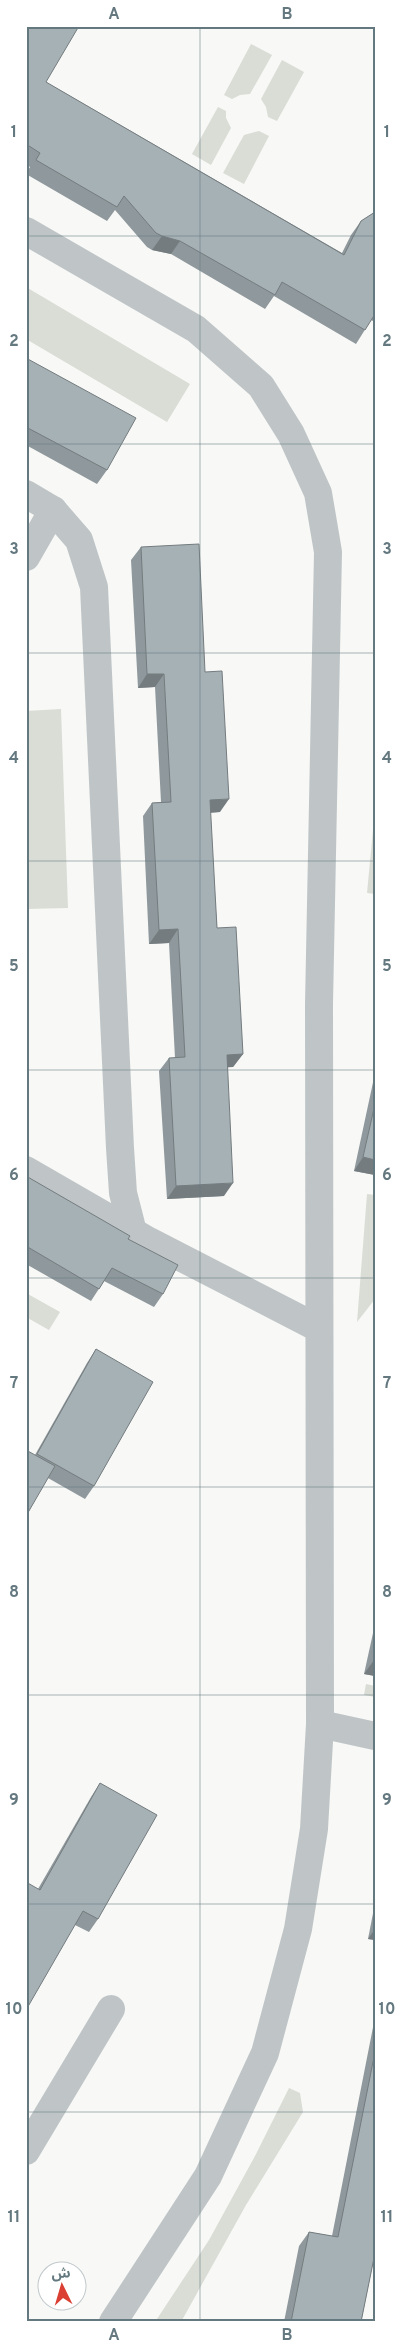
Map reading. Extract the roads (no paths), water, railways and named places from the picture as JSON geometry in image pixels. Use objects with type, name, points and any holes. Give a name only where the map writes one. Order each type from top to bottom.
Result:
[{"type":"street","points":[[26,231],[196,329],[261,386],[291,434],[318,493],[328,552],[319,1004],[320,1724],[314,1829],[301,1910],[265,2053],[208,2176],[113,2322]]},
{"type":"street","points":[[26,494],[53,510],[78,540],[94,587],[120,1148],[123,1193],[134,1232]]},
{"type":"street","points":[[26,557],[53,510]]},
{"type":"street","points":[[26,1170],[134,1232],[318,1328]]},
{"type":"street","points":[[320,1724],[375,1736]]},
{"type":"street","points":[[26,2151],[110,2009]]}]
